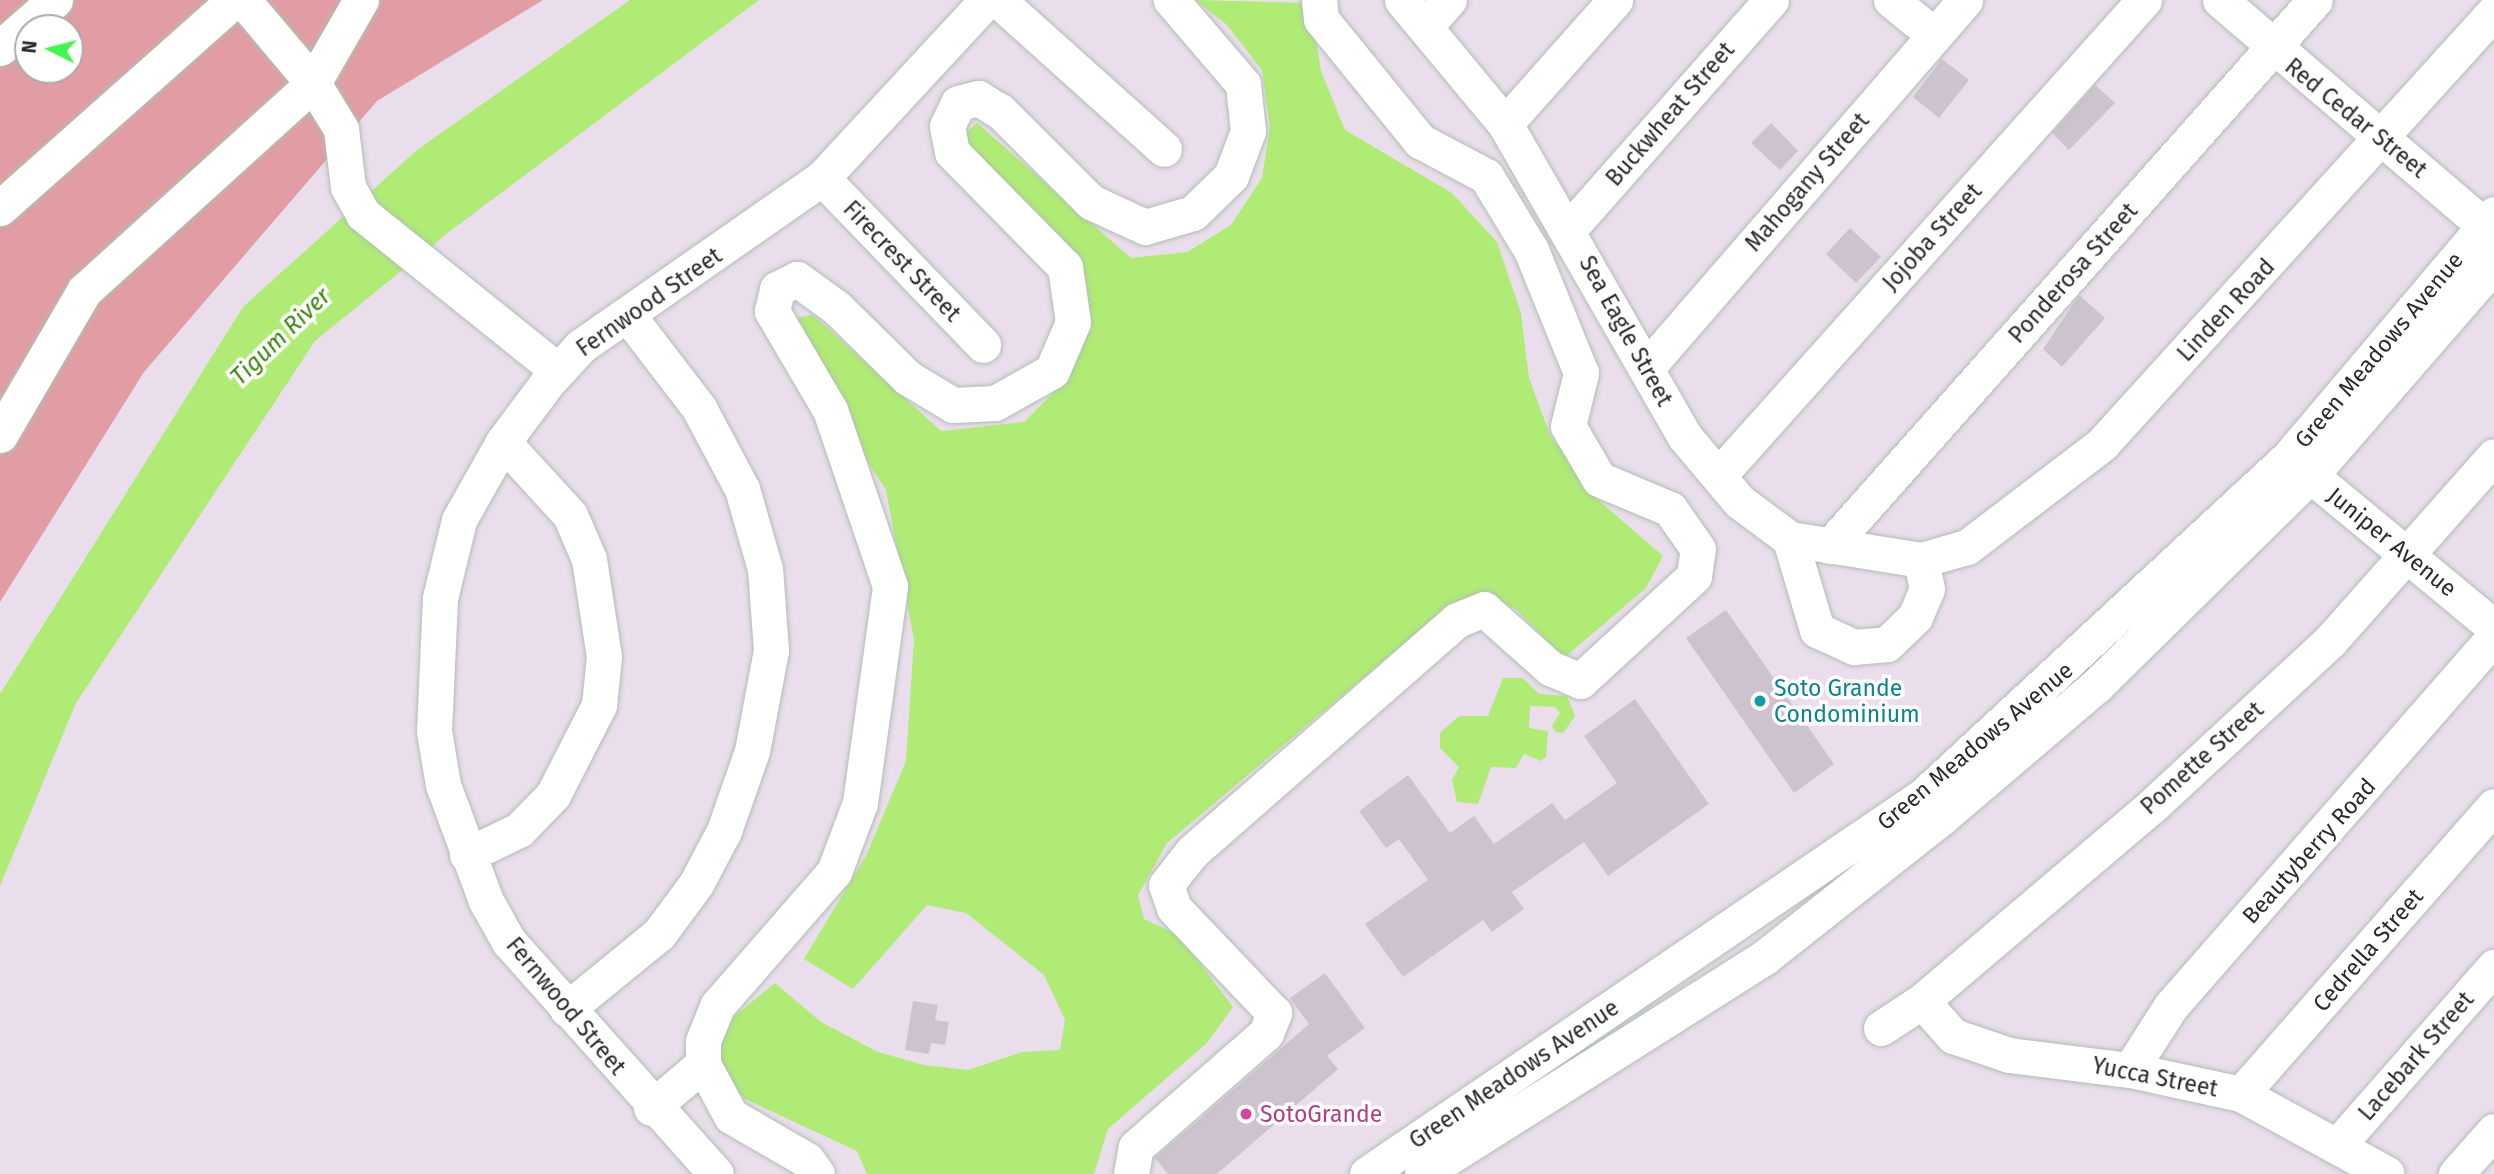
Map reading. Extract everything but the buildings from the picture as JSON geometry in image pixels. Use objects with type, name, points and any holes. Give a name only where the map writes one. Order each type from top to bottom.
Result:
[{"type":"street","points":[[0,48],[55,0]]},
{"type":"street","points":[[0,208],[234,0]]},
{"type":"street","points":[[243,0],[313,83],[341,129],[348,187],[363,214],[558,371]]},
{"type":"street","points":[[4,417],[84,291],[313,83],[361,0]]},
{"type":"street","name":"Fernwood Street","points":[[716,1174],[651,1108],[509,942],[467,855],[433,731],[435,652],[440,598],[459,520],[503,442],[558,371],[581,346],[630,318],[822,178],[987,0]]},
{"type":"street","points":[[998,0],[1164,149]]},
{"type":"street","points":[[817,1174],[807,1160],[731,1116],[703,1064],[703,1041],[717,1006],[834,872],[860,803],[890,586],[830,410],[772,311],[777,289],[797,279],[837,308],[908,378],[953,405],[995,403],[1052,371],[1073,322],[1065,267],[952,152],[947,126],[958,103],[978,98],[1000,111],[1091,202],[1145,227],[1193,213],[1231,176],[1248,131],[1244,84],[1171,0]]},
{"type":"street","points":[[1131,1174],[1136,1147],[1266,1033],[1274,1013],[1174,908],[1166,885],[1192,852],[1457,620],[1484,609],[1550,668],[1580,681],[1694,576],[1698,549],[1670,509],[1599,479],[1568,426],[1581,373],[1531,250],[1486,176],[1420,141],[1321,19],[1319,0]]},
{"type":"street","name":"Sea Eagle Street","points":[[1402,0],[1505,124],[1570,228],[1649,365],[1685,436],[1720,474],[1740,502],[1790,539],[1921,560]]},
{"type":"street","points":[[1426,26],[1449,0]]},
{"type":"street","points":[[1505,124],[1615,0]]},
{"type":"street","name":"Buckwheat Street","points":[[1570,228],[1771,0]]},
{"type":"street","points":[[1891,0],[1934,35]]},
{"type":"street","name":"Mahogany Street","points":[[1649,365],[1965,0]]},
{"type":"street","name":"Jojoba Street","points":[[1720,474],[2144,0]]},
{"type":"street","name":"Red Cedar Street","points":[[2220,0],[2272,50],[2491,224]]},
{"type":"street","name":"Ponderosa Street","points":[[1830,546],[2315,0]]},
{"type":"street","name":"Linden Road","points":[[1921,560],[1967,547],[2102,444],[2386,138],[2494,12]]},
{"type":"street","name":"Firecrest Street","points":[[822,178],[983,345]]},
{"type":"street","name":"Green Meadows Avenue","points":[[1367,1174],[1924,795],[2300,466],[2491,224]]},
{"type":"street","name":"Green Meadows Avenue","points":[[1422,1174],[1765,957],[1922,834],[2097,685],[2300,466],[2494,264]]},
{"type":"street","points":[[567,1009],[659,934],[696,884],[724,831],[752,751],[769,662],[765,569],[742,489],[699,408],[630,318]]},
{"type":"street","points":[[467,855],[519,830],[554,795],[599,705],[604,657],[589,559],[570,516],[503,442]]},
{"type":"street","name":"Pomette Street","points":[[1881,1028],[1922,1001],[2153,805],[2330,641],[2494,456]]},
{"type":"street","name":"Juniper Avenue","points":[[2300,466],[2409,554],[2494,628]]},
{"type":"street","points":[[1790,539],[1817,630],[1854,647],[1887,644],[1914,617],[1927,589],[1921,560]]},
{"type":"street","name":"Beautyberry Road","points":[[2130,1070],[2171,1006],[2494,637]]},
{"type":"street","name":"Cedrella Street","points":[[2241,1094],[2494,806]]},
{"type":"street","name":"Lacebark Street","points":[[2338,1145],[2494,967]]},
{"type":"street","name":"Yucca Street","points":[[1922,1001],[1953,1036],[1998,1051],[2130,1070],[2241,1094],[2387,1174]]},
{"type":"street","points":[[651,1108],[703,1064]]},
{"type":"street","points":[[2456,1174],[2494,1131]]},
{"type":"shaded area","points":[[0,0],[543,0],[377,101],[144,372],[0,602]]},
{"type":"water","name":"Tigum River","points":[[630,0],[759,0],[454,228],[315,341],[76,703],[0,886],[0,694],[243,307],[417,150]]},
{"type":"water","points":[[1195,0],[1310,3],[1321,71],[1345,130],[1452,193],[1497,242],[1521,313],[1529,378],[1550,435],[1596,498],[1663,556],[1646,588],[1564,658],[1516,609],[1480,598],[1426,625],[1167,843],[1138,895],[1144,919],[1178,935],[1233,1007],[1207,1043],[1108,1129],[1094,1174],[867,1174],[857,1151],[745,1099],[721,1076],[716,1048],[731,1019],[775,983],[821,1022],[878,1052],[924,1065],[968,1070],[1022,1052],[1060,1050],[1065,1020],[1044,975],[966,913],[927,905],[853,989],[804,959],[866,856],[906,761],[914,640],[886,490],[840,419],[795,318],[813,315],[941,431],[1024,422],[1064,382],[1081,315],[958,140],[977,123],[1131,258],[1187,252],[1231,225],[1262,178],[1270,127],[1262,70],[1226,24]]},
{"type":"water","points":[[1503,678],[1523,678],[1539,694],[1567,696],[1575,716],[1563,733],[1556,732],[1552,726],[1560,713],[1555,707],[1530,706],[1529,728],[1548,731],[1546,757],[1540,761],[1524,754],[1516,768],[1491,767],[1478,804],[1457,802],[1452,780],[1459,767],[1440,748],[1440,733],[1459,716],[1488,716]]},
{"type":"place","name":"Soto Grande Condominium","points":[[1760,701]]},
{"type":"place","name":"SotoGrande","points":[[1246,1114]]}]
